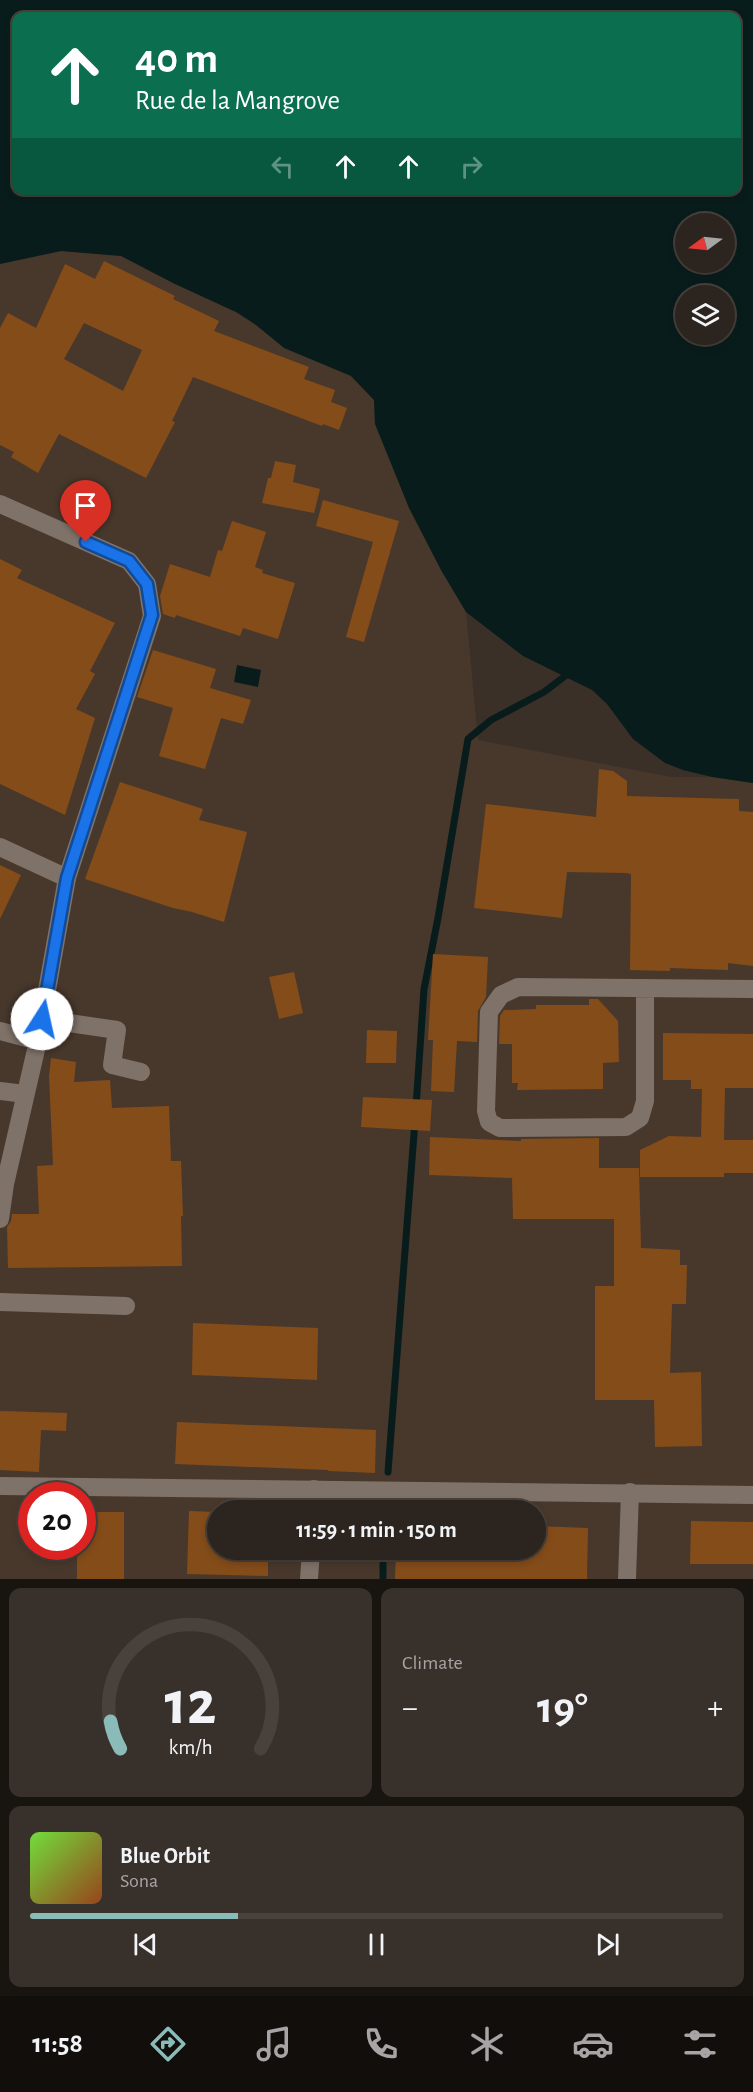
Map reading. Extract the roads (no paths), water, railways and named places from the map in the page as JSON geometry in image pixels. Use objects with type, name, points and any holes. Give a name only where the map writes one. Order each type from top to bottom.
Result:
[{"type":"street","points":[[0,504],[129,561],[147,584],[152,615],[67,878],[38,1041],[3,1184],[0,1220]]},
{"type":"street","points":[[0,847],[67,878]]},
{"type":"street","points":[[645,988],[645,1101],[640,1118],[626,1127],[501,1128],[489,1122],[486,1111],[489,1012],[501,995],[518,987],[645,988],[753,989]]},
{"type":"street","points":[[42,1019],[117,1030],[112,1065],[141,1072]]},
{"type":"street","points":[[0,1031],[38,1041]]},
{"type":"street","points":[[0,1091],[25,1094]]},
{"type":"street","points":[[0,1302],[126,1306]]},
{"type":"street","points":[[0,1486],[753,1495]]},
{"type":"street","points":[[313,1500],[314,1489]]},
{"type":"street","points":[[627,1579],[630,1492]]},
{"type":"street","points":[[309,1579],[310,1560]]},
{"type":"waterway","points":[[416,1107],[424,989],[468,739],[491,720],[544,692],[573,670]]},
{"type":"waterway","points":[[388,1472],[415,1121]]},
{"type":"waterway","points":[[383,1560],[383,1579]]}]
